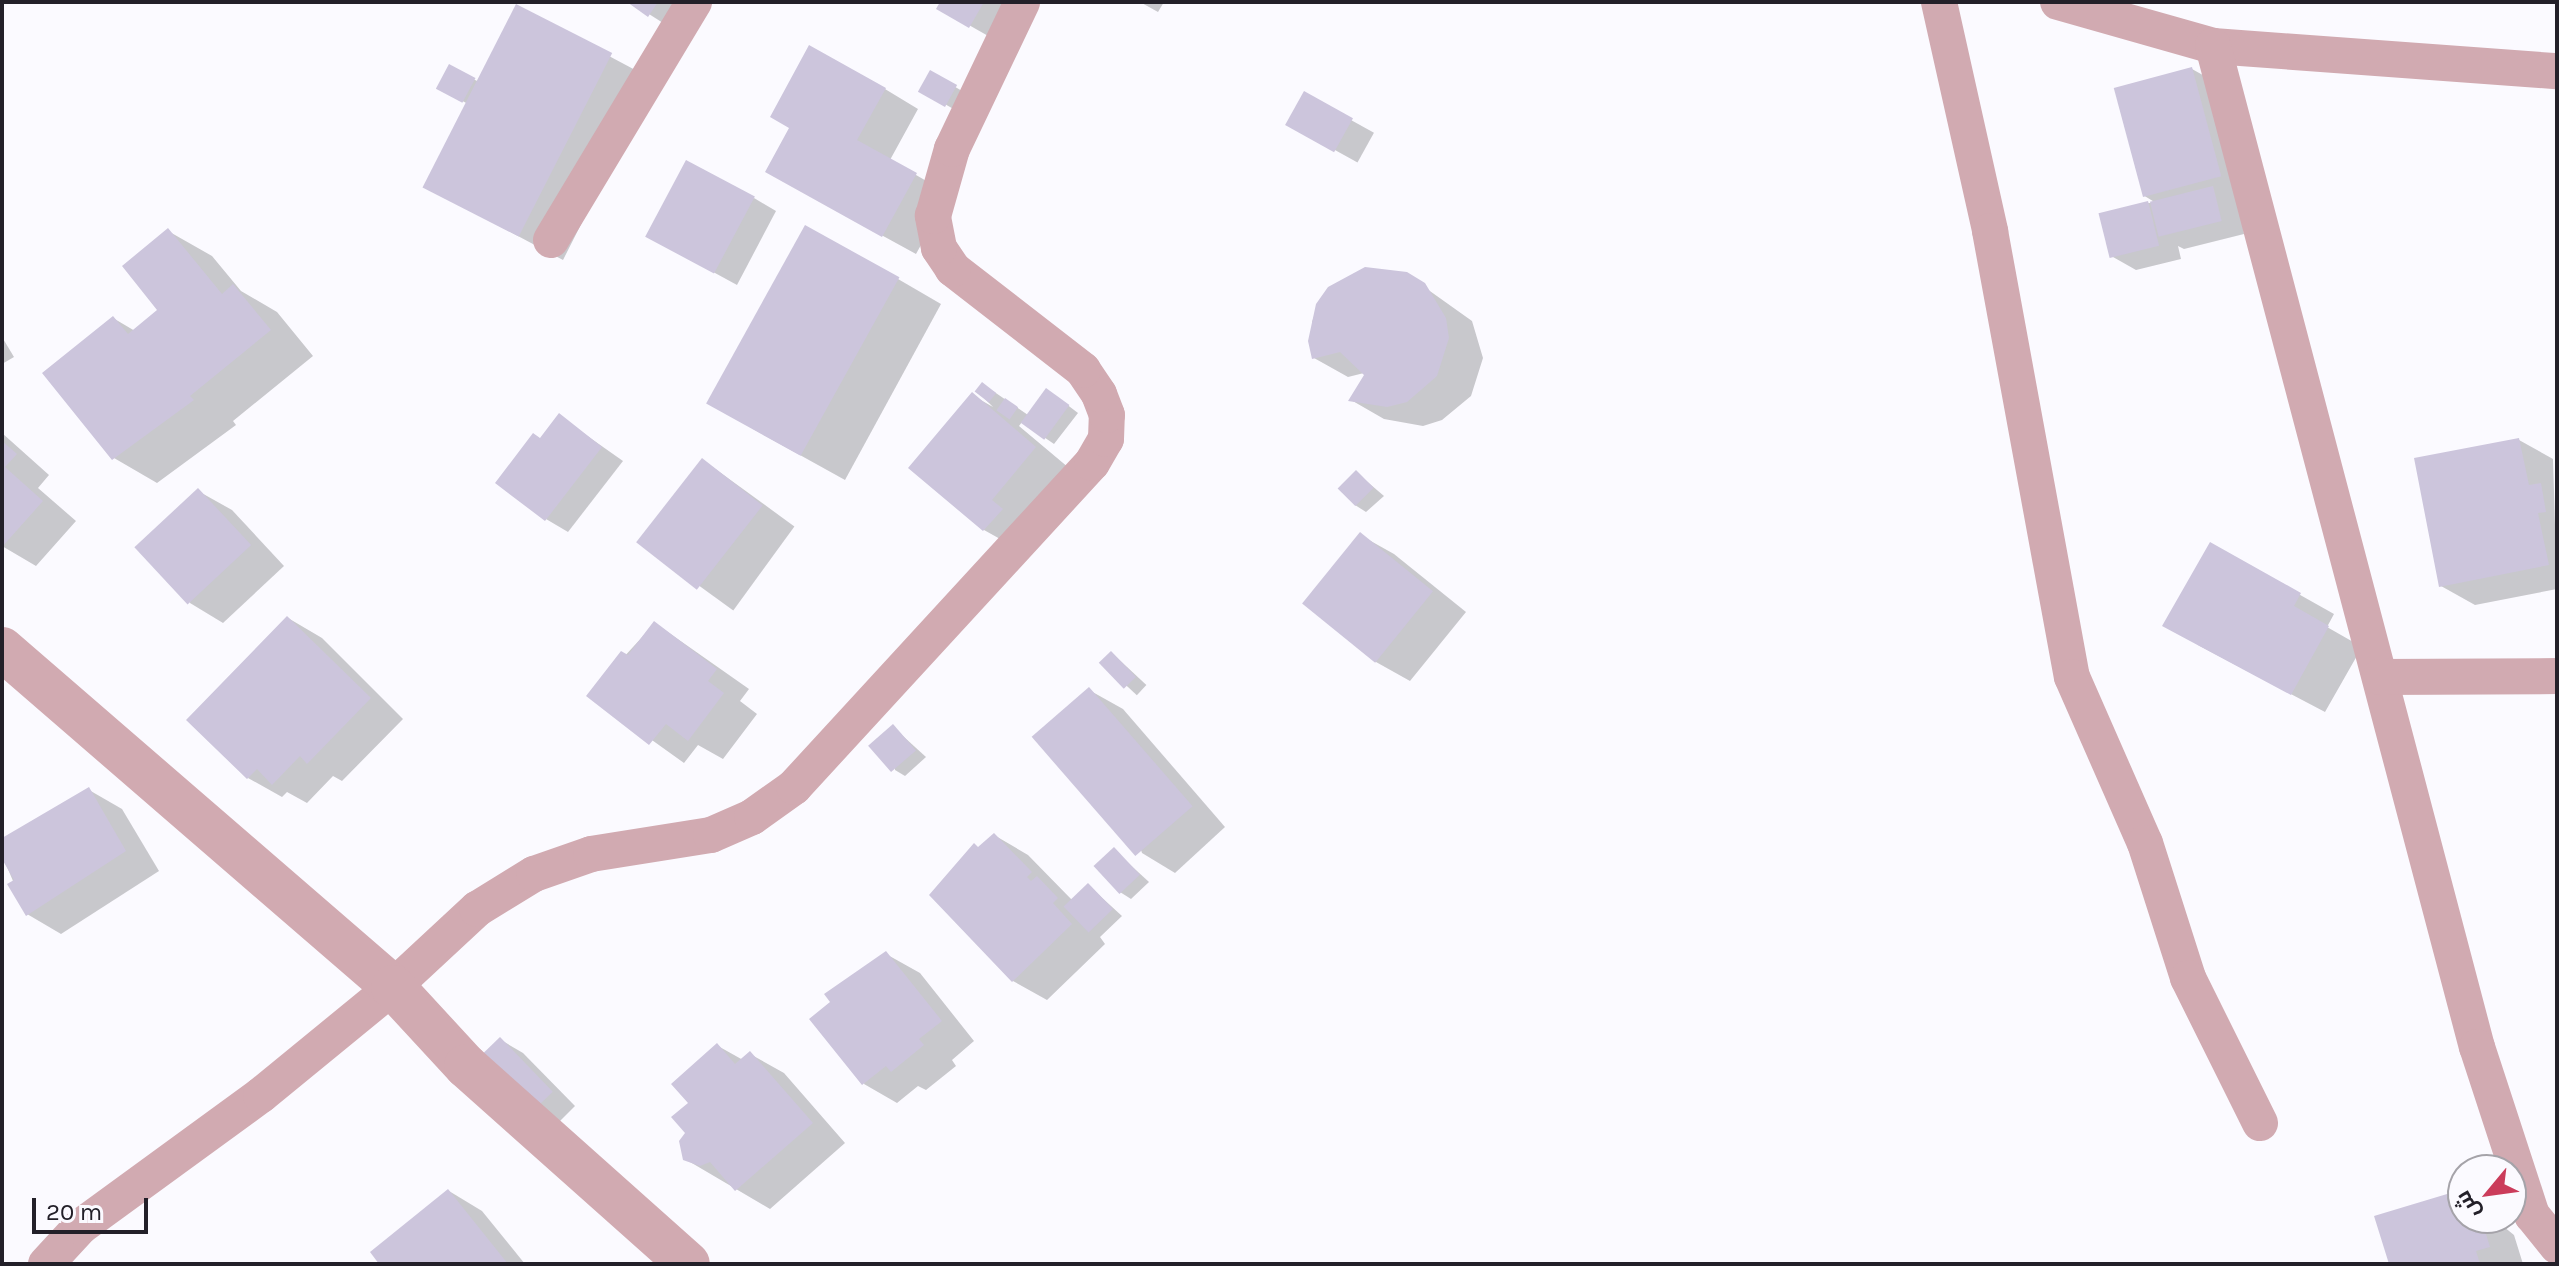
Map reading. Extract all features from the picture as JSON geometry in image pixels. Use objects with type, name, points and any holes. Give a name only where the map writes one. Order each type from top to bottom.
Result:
[{"type":"street","points":[[551,240],[694,2]]},
{"type":"street","points":[[46,1264],[80,1227],[261,1095],[393,987],[477,909],[534,874],[591,854],[711,835],[752,817],[794,787],[1092,463],[1106,439],[1107,415],[1099,394],[1083,370],[953,269],[939,248],[933,216],[952,149],[1022,2]]},
{"type":"street","points":[[1939,2],[1990,231],[2072,677],[2145,843],[2188,978],[2260,1123]]},
{"type":"street","points":[[2058,2],[2213,46],[2557,71]]},
{"type":"street","points":[[2213,46],[2477,1047],[2532,1215],[2557,1246]]},
{"type":"street","points":[[2,649],[393,987],[466,1066],[688,1264]]},
{"type":"street","points":[[2380,677],[2557,676]]},
{"type":"building","points":[[627,2],[658,2],[648,17]]},
{"type":"building","points":[[940,2],[984,2],[969,28],[936,9]]},
{"type":"building","points":[[516,4],[612,53],[519,237],[422,188]]},
{"type":"building","points":[[809,45],[886,88],[857,140],[917,173],[882,237],[765,172],[789,128],[770,117]]},
{"type":"building","points":[[449,64],[475,78],[462,103],[436,89]]},
{"type":"building","points":[[2192,67],[2221,176],[2143,197],[2114,88]]},
{"type":"building","points":[[930,70],[957,85],[945,107],[918,92]]},
{"type":"building","points":[[1304,91],[1353,118],[1334,152],[1285,125]]},
{"type":"building","points":[[686,160],[755,197],[714,273],[645,237]]},
{"type":"building","points":[[2213,186],[2222,221],[2159,237],[2150,202]]},
{"type":"building","points":[[2148,201],[2159,246],[2110,258],[2099,213]]},
{"type":"building","points":[[805,225],[899,277],[801,456],[706,403]]},
{"type":"building","points":[[168,228],[222,294],[233,284],[271,330],[190,396],[194,400],[112,460],[42,373],[113,316],[128,334],[157,310],[122,266]]},
{"type":"building","points":[[1365,267],[1407,272],[1425,283],[1446,318],[1449,338],[1437,376],[1407,402],[1387,407],[1348,401],[1364,375],[1340,352],[1312,359],[1308,341],[1316,304],[1328,287]]},
{"type":"building","points":[[982,382],[996,393],[989,403],[975,391]]},
{"type":"building","points":[[1046,388],[1069,405],[1044,440],[1021,423]]},
{"type":"building","points":[[972,392],[1036,447],[992,500],[1003,509],[983,531],[908,468]]},
{"type":"building","points":[[1005,398],[1018,407],[1010,419],[996,410]]},
{"type":"building","points":[[559,413],[602,447],[545,521],[495,483],[533,433],[540,438]]},
{"type":"building","points":[[2519,438],[2529,485],[2541,483],[2546,512],[2538,513],[2549,565],[2439,587],[2414,458]]},
{"type":"building","points":[[2,441],[17,454],[5,467],[43,501],[2,547]]},
{"type":"building","points":[[702,458],[763,505],[697,590],[636,542]]},
{"type":"building","points":[[1356,470],[1374,488],[1355,506],[1338,488]]},
{"type":"building","points":[[198,488],[251,545],[188,604],[134,547]]},
{"type":"building","points":[[1360,532],[1433,591],[1375,663],[1302,603]]},
{"type":"building","points":[[2210,542],[2301,593],[2294,606],[2329,626],[2291,695],[2162,626]]},
{"type":"building","points":[[287,616],[371,698],[307,764],[300,756],[272,785],[257,769],[247,779],[186,720]]},
{"type":"building","points":[[654,621],[717,669],[708,681],[724,693],[688,741],[666,724],[649,745],[586,696],[621,651],[628,655]]},
{"type":"building","points":[[1111,651],[1136,677],[1124,689],[1099,663]]},
{"type":"building","points":[[1089,687],[1193,806],[1135,856],[1032,737]]},
{"type":"building","points":[[893,724],[916,750],[891,772],[868,746]]},
{"type":"building","points":[[89,787],[126,851],[26,916],[7,884],[14,880],[2,859],[2,838]]},
{"type":"building","points":[[994,833],[1032,872],[1027,877],[1031,881],[1037,876],[1058,898],[1053,903],[1072,924],[1012,982],[929,895],[974,843],[978,847]]},
{"type":"building","points":[[1114,847],[1140,875],[1119,894],[1094,866]]},
{"type":"building","points":[[1088,883],[1113,909],[1089,933],[1064,907]]},
{"type":"building","points":[[886,951],[942,1021],[919,1039],[924,1045],[891,1072],[886,1066],[862,1085],[809,1019],[830,1002],[824,994]]},
{"type":"building","points":[[500,1037],[553,1092],[533,1111],[480,1056]]},
{"type":"building","points":[[717,1043],[735,1064],[750,1051],[813,1123],[735,1191],[710,1162],[700,1166],[683,1160],[679,1141],[685,1133],[671,1117],[688,1103],[671,1084]]},
{"type":"building","points":[[448,1189],[508,1264],[379,1264],[370,1252]]},
{"type":"building","points":[[2447,1194],[2447,1234],[2486,1234],[2490,1247],[2476,1251],[2480,1264],[2389,1264],[2374,1216]]}]
